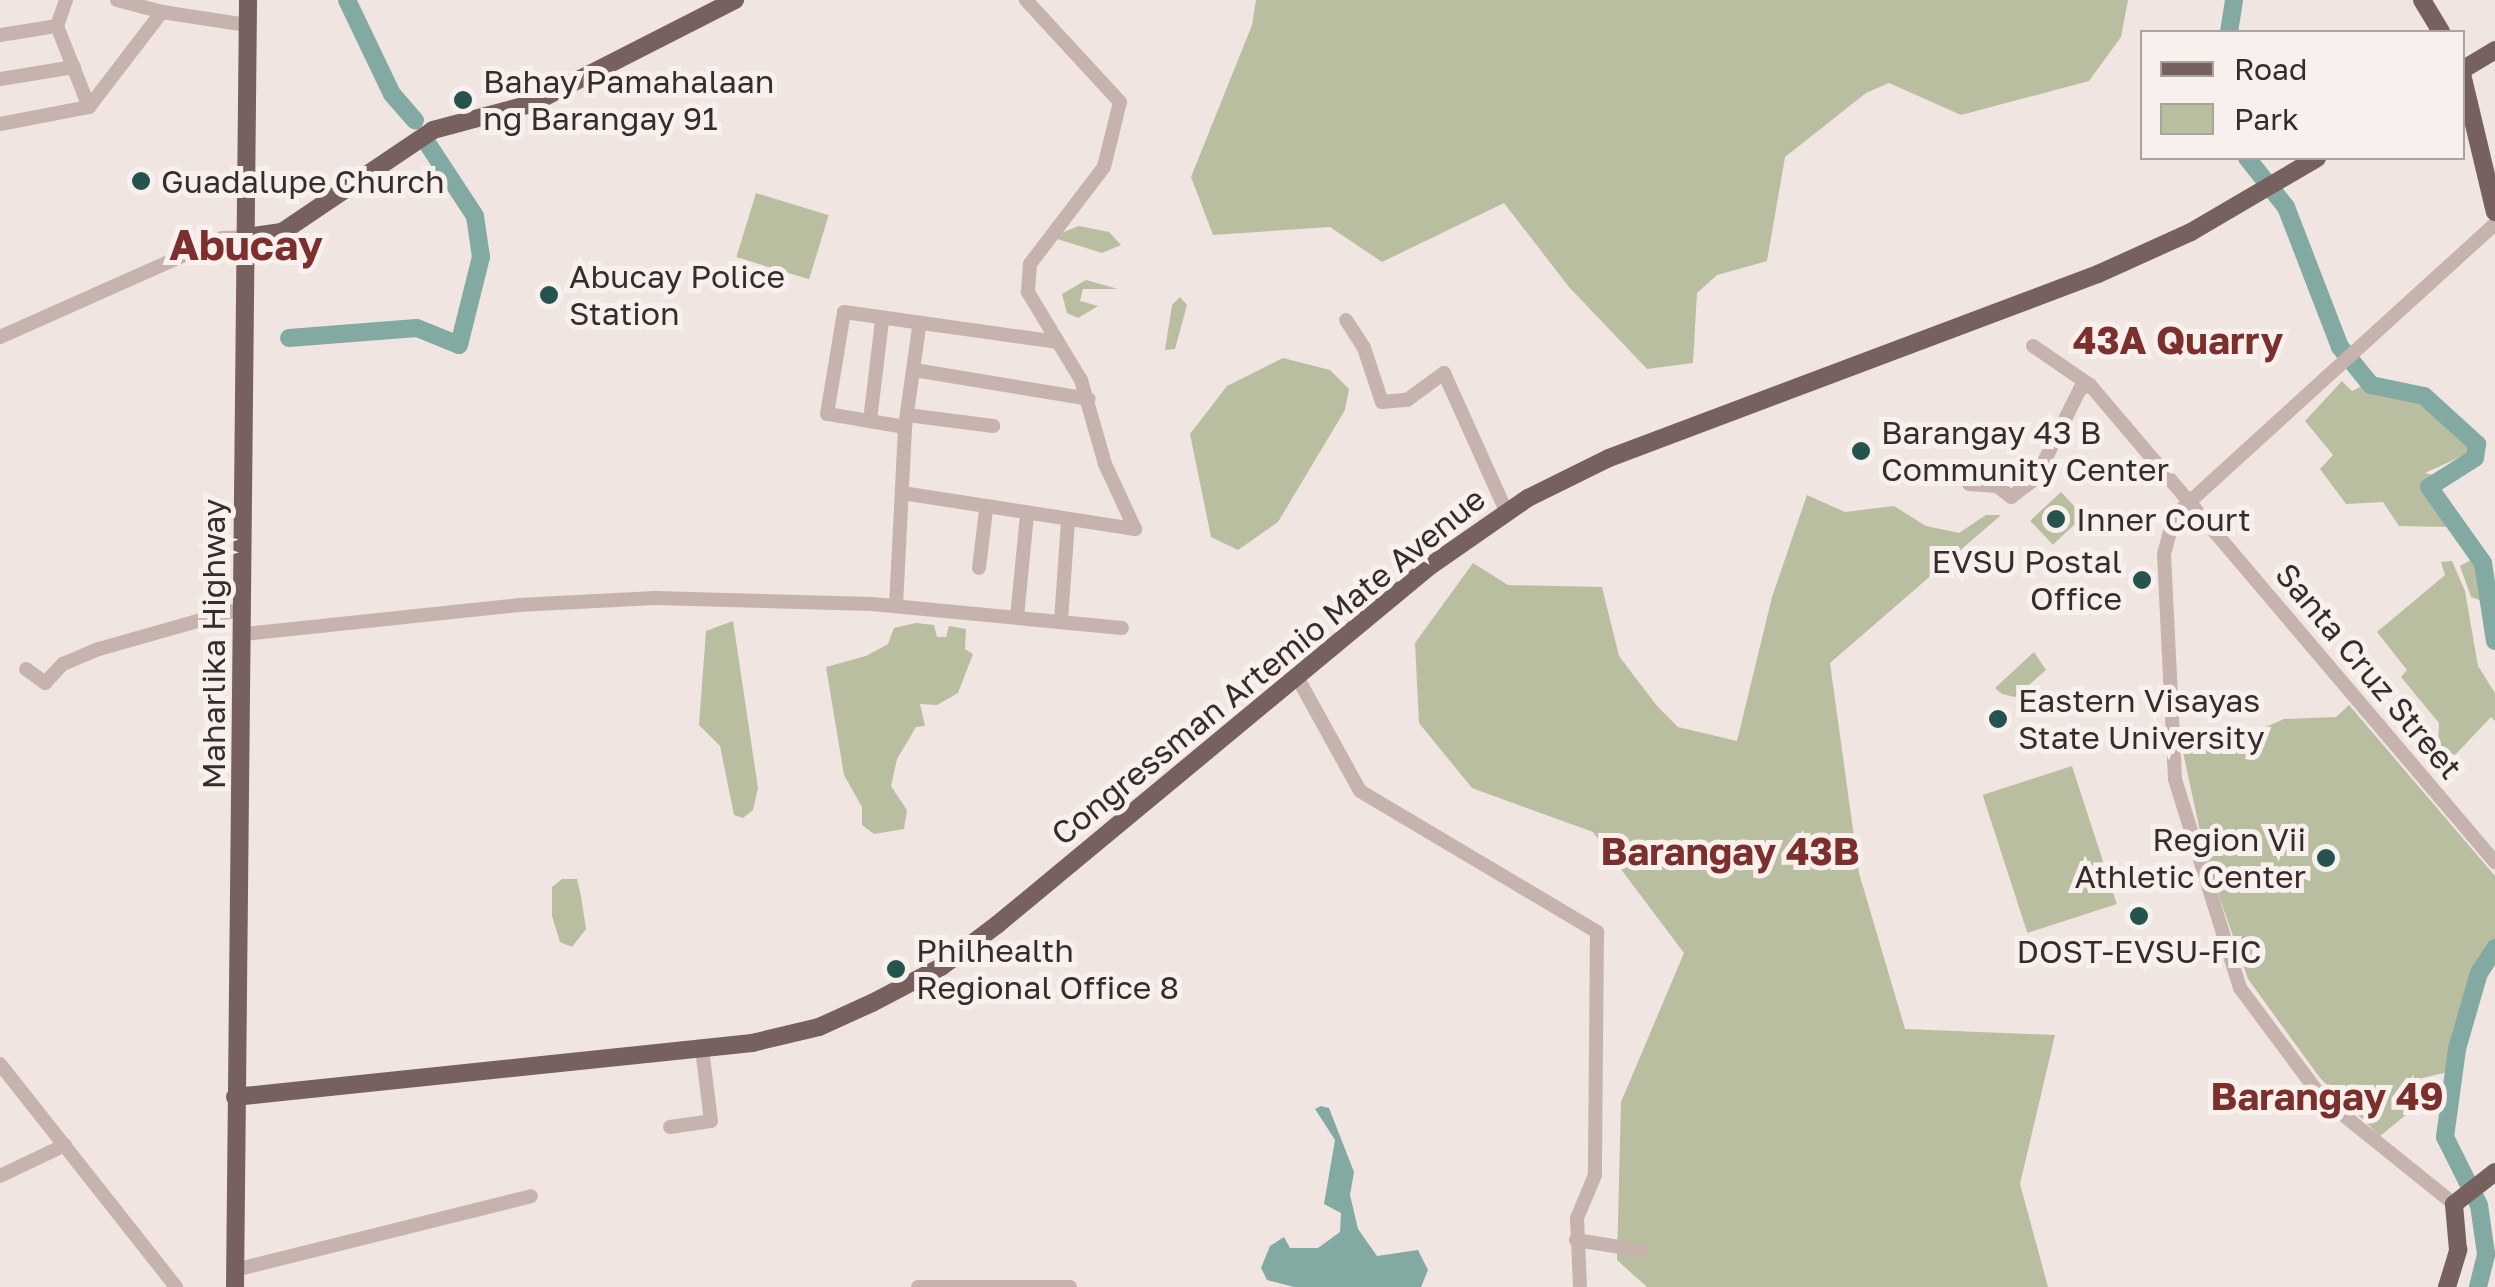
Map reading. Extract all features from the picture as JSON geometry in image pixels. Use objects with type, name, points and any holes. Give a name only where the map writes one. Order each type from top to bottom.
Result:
[{"type":"main road","name":"Maharlika Highway","points":[[235,1279],[248,0]]},
{"type":"main road","points":[[246,236],[282,232],[433,130],[531,104],[735,0]]},
{"type":"main road","points":[[2422,0],[2440,30]]},
{"type":"main road","points":[[2465,74],[2488,54]]},
{"type":"main road","points":[[2465,84],[2495,212]]},
{"type":"main road","name":"Congressman Artemio Mate Avenue","points":[[235,1097],[702,1049],[819,1026],[941,966],[1296,675],[1506,511],[1609,458],[2098,274],[2230,209],[2314,160]]},
{"type":"main road","points":[[2447,1287],[2458,1250],[2459,1200],[2488,1176]]},
{"type":"street","points":[[66,0],[56,26],[88,106]]},
{"type":"street","points":[[117,0],[162,12],[248,25]]},
{"type":"street","points":[[902,493],[986,510],[1135,529],[1105,464],[1088,399],[1032,304],[1028,270],[1104,167],[1120,102],[1026,0]]},
{"type":"street","points":[[0,124],[88,106],[162,12]]},
{"type":"street","points":[[0,35],[56,26]]},
{"type":"street","points":[[0,79],[74,67]]},
{"type":"street","points":[[2459,1200],[2322,1098],[2231,968],[2172,758],[2165,545],[2169,524],[2190,502],[2495,224]]},
{"type":"street","points":[[0,337],[222,238],[246,236]]},
{"type":"street","points":[[993,426],[827,414],[831,362],[844,312],[882,321],[1057,342]]},
{"type":"street","points":[[1346,320],[1364,348],[1382,402],[1406,400],[1444,373],[1506,511]]},
{"type":"street","points":[[870,420],[882,321]]},
{"type":"street","points":[[896,606],[906,421],[919,326]]},
{"type":"street","name":"Santa Cruz Street","points":[[2033,346],[2090,385],[2495,862]]},
{"type":"street","points":[[914,370],[1088,399]]},
{"type":"street","points":[[1970,484],[1996,486],[2011,497],[2036,478],[2080,390],[2090,385]]},
{"type":"street","points":[[979,568],[986,510]]},
{"type":"street","points":[[1017,616],[1027,515]]},
{"type":"street","points":[[1061,621],[1068,521]]},
{"type":"street","points":[[244,634],[612,600],[896,606],[1122,628]]},
{"type":"street","points":[[26,669],[45,683],[63,664],[100,649],[243,608]]},
{"type":"street","points":[[1296,675],[1360,791],[1597,932],[1595,1175],[1581,1203],[1576,1240],[1580,1287]]},
{"type":"street","points":[[670,1126],[712,1121],[702,1049]]},
{"type":"street","points":[[0,1064],[176,1287]]},
{"type":"street","points":[[0,1176],[64,1146]]},
{"type":"street","points":[[235,1279],[531,1196]]},
{"type":"street","points":[[1576,1240],[1640,1250]]},
{"type":"street","points":[[918,1287],[1070,1287]]},
{"type":"green space","points":[[1256,0],[2128,0],[2121,37],[2089,81],[1961,115],[1889,83],[1866,93],[1785,157],[1767,261],[1717,275],[1697,293],[1693,363],[1647,369],[1569,287],[1504,203],[1382,262],[1330,227],[1213,235],[1191,177],[1252,25]]},
{"type":"green space","points":[[756,193],[829,215],[809,279],[736,257]]},
{"type":"green space","points":[[1079,226],[1109,232],[1121,245],[1102,253],[1051,237]]},
{"type":"green space","points":[[1086,280],[1118,289],[1083,289],[1080,301],[1098,306],[1078,318],[1067,313],[1062,294]]},
{"type":"green space","points":[[1180,297],[1187,305],[1175,349],[1165,350],[1172,305]]},
{"type":"green space","points":[[1283,358],[1330,370],[1349,389],[1345,410],[1278,522],[1238,550],[1211,537],[1190,434],[1227,386]]},
{"type":"green space","points":[[2342,381],[2352,391],[2364,385],[2410,397],[2468,440],[2469,453],[2425,473],[2438,476],[2448,527],[2399,526],[2383,502],[2346,504],[2320,469],[2333,455],[2305,421]]},
{"type":"green space","name":"Inner Court","points":[[2061,492],[2084,516],[2053,545],[2030,521]]},
{"type":"green space","points":[[1807,495],[1845,512],[1894,506],[1926,526],[1959,533],[1986,515],[2001,515],[1830,663],[1859,873],[1905,1029],[2055,1035],[2020,1184],[2048,1287],[1647,1287],[1617,1260],[1621,1102],[1684,953],[1593,832],[1472,788],[1419,723],[1415,643],[1473,563],[1508,585],[1602,587],[1619,656],[1657,706],[1678,727],[1737,741],[1772,597]]},
{"type":"green space","points":[[2480,555],[2495,624],[2489,644],[2482,601],[2471,597],[2460,566]]},
{"type":"green space","points":[[2452,561],[2465,591],[2478,666],[2495,693],[2495,721],[2491,717],[2455,755],[2438,749],[2439,723],[2401,677],[2407,670],[2377,632],[2445,575],[2441,562]]},
{"type":"green space","points":[[733,621],[758,788],[753,810],[743,818],[734,815],[720,746],[699,725],[706,631]]},
{"type":"green space","points":[[916,623],[934,625],[937,637],[946,637],[949,626],[966,629],[965,649],[973,654],[958,693],[937,705],[920,704],[925,726],[916,727],[897,759],[891,786],[907,810],[904,829],[874,834],[862,825],[862,807],[844,775],[826,667],[866,656],[888,644],[894,628]]},
{"type":"green space","points":[[2034,652],[2046,670],[2015,697],[1995,688]]},
{"type":"green space","points":[[2349,705],[2495,876],[2495,946],[2474,984],[2452,1071],[2418,1079],[2418,1105],[2380,1136],[2320,1078],[2248,979],[2206,859],[2183,752],[2221,747],[2284,719],[2336,717]]},
{"type":"green space","points":[[2072,766],[2117,904],[2027,933],[1983,795]]},
{"type":"green space","points":[[562,879],[577,879],[586,929],[572,947],[560,942],[552,916],[552,887]]},
{"type":"water","points":[[1329,1108],[1354,1172],[1350,1195],[1358,1229],[1377,1256],[1418,1250],[1428,1270],[1421,1287],[1294,1287],[1267,1280],[1261,1268],[1270,1246],[1284,1237],[1290,1248],[1318,1248],[1340,1232],[1341,1213],[1324,1204],[1335,1140],[1315,1109]]},
{"type":"waterway","points":[[347,0],[392,94],[415,120]]},
{"type":"waterway","points":[[2229,30],[2234,0]]},
{"type":"waterway","points":[[289,338],[417,328],[459,345],[481,257],[475,216],[429,146]]},
{"type":"waterway","points":[[2249,160],[2286,207],[2340,347],[2371,385],[2424,396],[2477,444],[2475,458],[2429,487],[2483,563],[2495,641]]},
{"type":"waterway","points":[[2478,1287],[2486,1254],[2479,1205],[2445,1137],[2457,1049],[2479,973],[2495,948]]},
{"type":"place","name":"Bahay Pamahalaan ng Barangay 91","points":[[463,100]]},
{"type":"place","name":"Guadalupe Church","points":[[141,181]]},
{"type":"place","name":"Abucay Police Station","points":[[549,295]]},
{"type":"place","name":"Barangay 43 B Community Center","points":[[1861,451]]},
{"type":"place","name":"Inner Court","points":[[2056,519]]},
{"type":"place","name":"EVSU Postal Office","points":[[2142,580]]},
{"type":"place","name":"Eastern Visayas State University","points":[[1998,719]]},
{"type":"place","name":"Region Vii Athletic Center","points":[[2326,858]]},
{"type":"place","name":"DOST-EVSU-FIC","points":[[2139,916]]},
{"type":"place","name":"Philhealth Regional Office 8","points":[[896,969]]},
{"type":"district","name":"Abucay","points":[[246,244]]},
{"type":"district","name":"43A Quarry","points":[[2178,340]]},
{"type":"district","name":"Barangay 43B","points":[[1730,851]]},
{"type":"district","name":"Barangay 49","points":[[2327,1096]]}]
